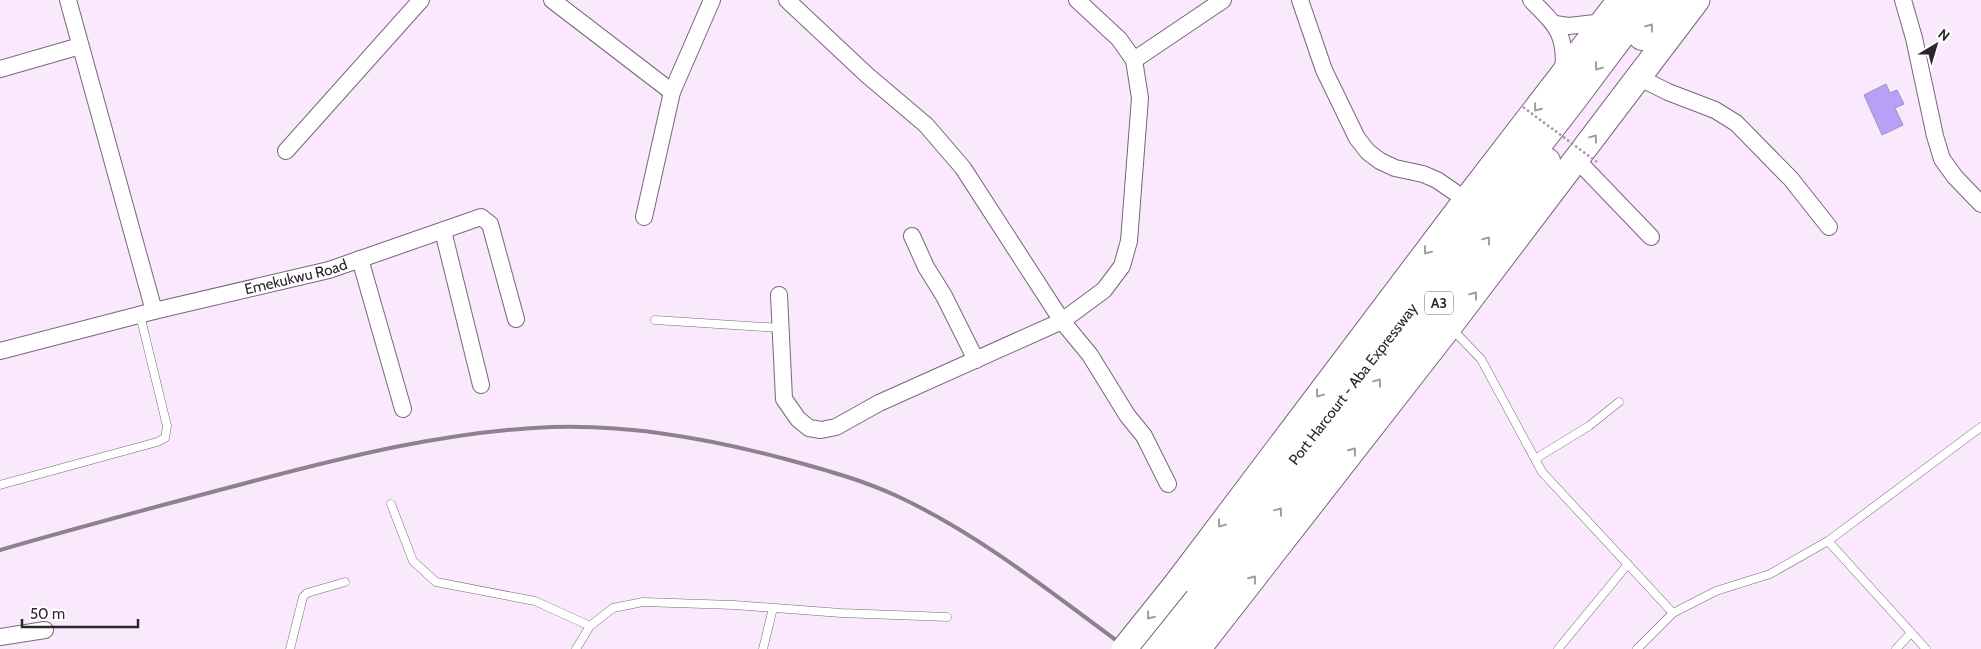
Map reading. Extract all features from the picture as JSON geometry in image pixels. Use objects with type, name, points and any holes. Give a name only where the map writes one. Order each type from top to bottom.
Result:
[{"type":"highway","name":"Port Harcourt - Aba Expressway","points":[[1174,649],[1199,600],[1648,0]]},
{"type":"highway","name":"Port Harcourt - Aba Expressway","points":[[1148,649],[1199,600],[1670,0]]},
{"type":"main road","points":[[1198,649],[1199,600],[1466,200],[1620,0]]},
{"type":"main road","points":[[1124,649],[1199,600],[1449,327],[1587,161],[1640,78],[1697,0]]},
{"type":"street","points":[[68,0],[147,313]]},
{"type":"street","points":[[286,151],[421,0]]},
{"type":"street","points":[[552,0],[672,92]]},
{"type":"street","points":[[644,217],[672,92],[712,0]]},
{"type":"street","points":[[787,0],[868,75],[926,125],[963,168],[1062,321],[1090,355],[1127,415],[1144,436],[1168,484]]},
{"type":"street","points":[[779,295],[784,399],[798,419],[809,428],[821,430],[836,426],[879,403],[1062,321],[1104,290],[1122,266],[1129,241],[1140,98],[1134,60],[1119,39],[1077,0]]},
{"type":"street","points":[[1134,60],[1223,0]]},
{"type":"street","points":[[1300,0],[1324,70],[1357,138],[1368,152],[1380,161],[1395,168],[1423,174],[1437,180],[1466,200]]},
{"type":"street","points":[[1531,0],[1555,24],[1564,43],[1563,75]]},
{"type":"street","points":[[1903,0],[1914,38],[1935,136],[1942,159],[1955,177],[1981,204]]},
{"type":"street","points":[[1555,24],[1569,26],[1604,22]]},
{"type":"street","points":[[0,69],[80,46]]},
{"type":"street","points":[[1640,78],[1668,92],[1715,110],[1736,123],[1790,179],[1829,227]]},
{"type":"street","points":[[1587,161],[1651,237]]},
{"type":"street","name":"Emekukwu Road","points":[[0,351],[147,313],[329,270],[481,218],[490,224],[516,319]]},
{"type":"street","points":[[443,231],[481,385]]},
{"type":"street","points":[[912,236],[926,267],[944,296],[976,360]]},
{"type":"street","points":[[360,259],[403,409]]},
{"type":"street","points":[[0,637],[45,630]]},
{"type":"lane","points":[[0,485],[157,442],[165,438],[167,426],[147,313]]},
{"type":"lane","points":[[655,320],[781,328]]},
{"type":"lane","points":[[1449,327],[1481,359],[1542,472],[1673,613]]},
{"type":"lane","points":[[1535,459],[1589,426],[1619,402]]},
{"type":"lane","points":[[1637,649],[1673,613],[1716,591],[1770,574],[1828,541],[1981,427]]},
{"type":"lane","points":[[391,504],[413,560],[436,582],[535,601],[590,626]]},
{"type":"lane","points":[[1828,541],[1926,649]]},
{"type":"lane","points":[[1558,649],[1628,564]]},
{"type":"lane","points":[[290,649],[303,597],[307,593],[344,582]]},
{"type":"lane","points":[[576,649],[590,626],[613,608],[643,602],[948,617]]},
{"type":"lane","points":[[763,649],[773,608]]},
{"type":"lane","points":[[1896,649],[1911,632]]},
{"type":"path","points":[[1523,108],[1587,161]]},
{"type":"building","points":[[1886,84],[1890,93],[1897,90],[1904,104],[1895,108],[1903,125],[1882,135],[1864,95]]},
{"type":"railway","points":[[0,550],[287,472],[399,446],[513,429],[551,427],[611,428],[671,434],[760,452],[857,480],[884,490],[928,512],[987,547],[1045,587],[1128,649]]}]
